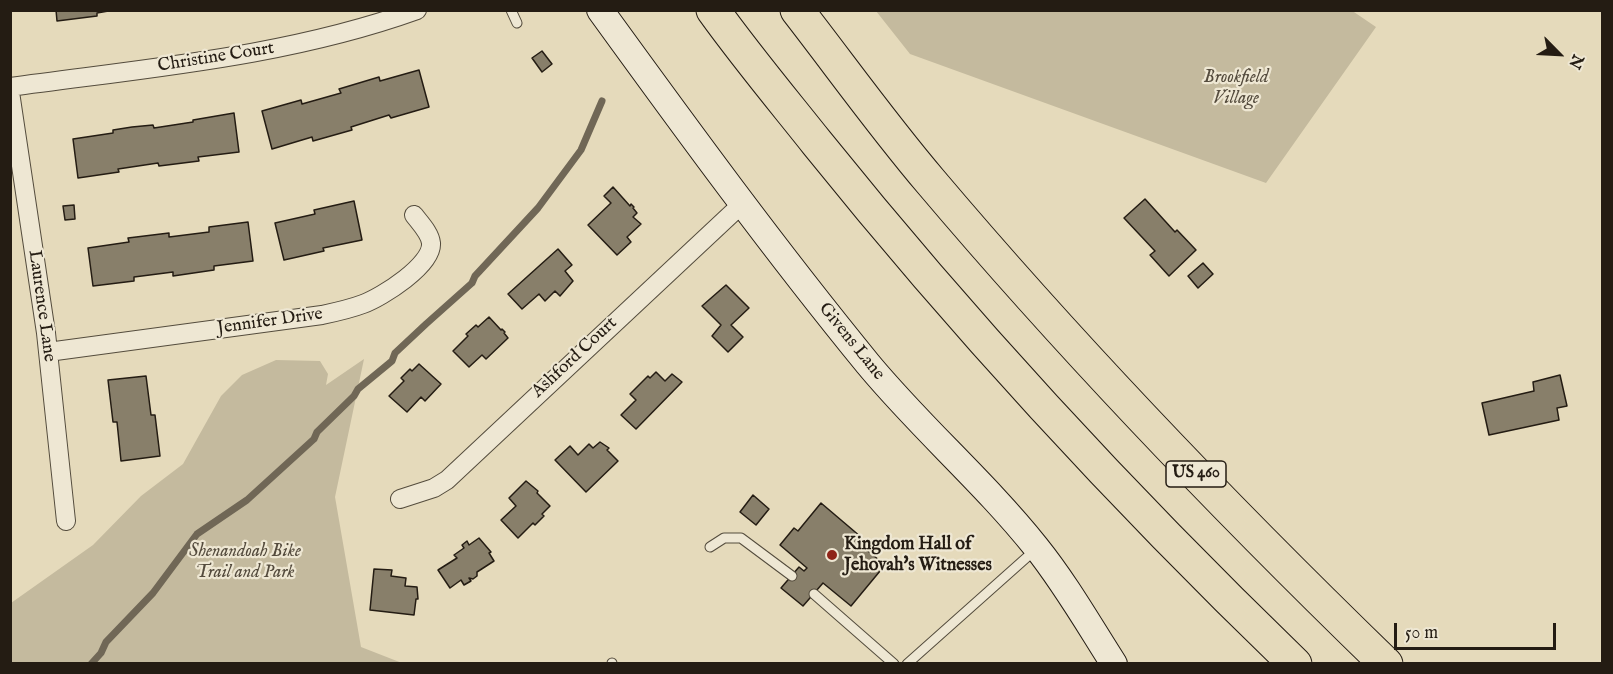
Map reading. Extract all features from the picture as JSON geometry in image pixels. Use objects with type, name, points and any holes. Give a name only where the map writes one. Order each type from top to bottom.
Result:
[{"type":"highway","points":[[704,10],[736,42]]},
{"type":"highway","points":[[713,10],[882,225],[967,323],[1102,470],[1295,663]]},
{"type":"highway","name":"US 460","points":[[797,10],[929,180],[1013,277],[1230,511],[1386,663]]},
{"type":"street","name":"Christine Court","points":[[10,87],[262,52],[316,40],[417,10]]},
{"type":"street","name":"Givens Lane","points":[[600,10],[776,249],[868,364],[918,422],[994,499],[1037,548],[1114,663]]},
{"type":"street","name":"Laurence Lane","points":[[10,92],[48,352],[66,521]]},
{"type":"street","name":"Ashford Court","points":[[400,499],[434,488],[447,480],[743,203]]},
{"type":"street","name":"Jennifer Drive","points":[[48,352],[322,315],[354,308],[391,288],[426,260],[431,250],[430,239],[414,215]]},
{"type":"lane","points":[[511,10],[517,23]]},
{"type":"lane","points":[[710,547],[724,538],[741,538],[792,576]]},
{"type":"lane","points":[[907,663],[1037,548]]},
{"type":"lane","points":[[814,594],[894,663]]},
{"type":"green space","name":"Brookfield Village","points":[[1351,10],[1376,27],[1266,183],[910,54],[876,11]]},
{"type":"green space","name":"Shenandoah Bike Trail and Park","points":[[364,359],[335,497],[361,647],[402,663],[11,663],[11,603],[93,545],[141,496],[183,464],[221,396],[242,375],[276,360],[320,361],[328,374],[326,385]]},
{"type":"building","points":[[56,10],[114,10],[97,13],[97,16],[57,21]]},
{"type":"building","points":[[542,51],[552,64],[542,72],[532,58]]},
{"type":"building","points":[[419,70],[429,107],[391,118],[389,115],[351,127],[352,130],[313,141],[312,137],[272,149],[262,111],[301,100],[302,104],[341,93],[339,89],[379,77],[380,81]]},
{"type":"building","points":[[234,113],[239,152],[198,157],[199,161],[159,166],[158,163],[118,169],[119,172],[78,178],[73,139],[113,133],[113,130],[153,125],[154,128]]},
{"type":"building","points":[[613,187],[630,206],[631,204],[634,207],[637,213],[633,217],[641,224],[627,237],[631,242],[617,255],[588,225],[611,203],[604,196]]},
{"type":"building","points":[[1145,199],[1175,232],[1177,230],[1196,250],[1169,276],[1150,255],[1155,251],[1124,218]]},
{"type":"building","points":[[354,201],[362,240],[323,248],[324,251],[284,260],[275,223],[315,214],[314,210]]},
{"type":"building","points":[[74,205],[75,219],[65,220],[63,206]]},
{"type":"building","points":[[248,222],[253,261],[214,266],[214,270],[173,276],[173,272],[134,277],[134,281],[93,286],[88,248],[129,242],[128,238],[169,233],[169,237],[209,232],[209,227]]},
{"type":"building","points":[[558,249],[572,265],[565,271],[573,281],[560,296],[555,291],[545,301],[539,294],[522,309],[508,294]]},
{"type":"building","points":[[1203,263],[1213,274],[1198,288],[1188,276]]},
{"type":"building","points":[[726,285],[749,308],[731,325],[743,337],[728,352],[712,336],[721,325],[702,306]]},
{"type":"building","points":[[489,317],[505,332],[508,338],[486,359],[482,355],[469,367],[453,351],[468,336],[466,334]]},
{"type":"building","points":[[419,364],[441,384],[425,401],[421,397],[407,412],[389,396],[404,381],[401,378]]},
{"type":"building","points":[[656,372],[665,381],[672,374],[682,382],[636,429],[621,415],[636,400],[630,394],[648,376],[650,378]]},
{"type":"building","points":[[1560,375],[1567,406],[1557,408],[1559,420],[1489,435],[1482,403],[1534,391],[1533,382]]},
{"type":"building","points":[[146,376],[151,415],[155,415],[160,456],[121,461],[117,422],[113,422],[108,380]]},
{"type":"building","points":[[600,442],[609,448],[607,450],[618,461],[586,492],[555,460],[570,446],[578,455],[589,444],[593,448]]},
{"type":"building","points":[[526,481],[550,506],[535,525],[533,523],[518,538],[501,520],[516,506],[509,498]]},
{"type":"building","points":[[753,495],[769,509],[756,525],[740,512]]},
{"type":"building","name":"Kingdom Hall of Jehovah's Witnesses","points":[[821,503],[861,537],[857,542],[885,565],[851,606],[823,583],[803,606],[781,588],[799,567],[804,571],[807,568],[780,545],[794,528],[798,531]]},
{"type":"building","points":[[479,538],[491,552],[489,553],[494,561],[477,572],[477,576],[473,579],[469,578],[471,581],[464,585],[461,580],[450,588],[438,570],[457,558],[454,555],[464,548],[462,545],[467,541],[469,545]]},
{"type":"building","points":[[374,569],[392,570],[391,576],[406,578],[405,586],[417,587],[418,599],[416,599],[414,615],[370,610]]},
{"type":"waterway","points":[[91,664],[101,653],[106,642],[153,593],[197,534],[247,500],[314,439],[317,432],[354,396],[358,389],[392,361],[395,353],[472,283],[475,276],[538,208],[581,150],[602,101]]},
{"type":"place","name":"Kingdom Hall of Jehovah's Witnesses","points":[[832,555]]}]
